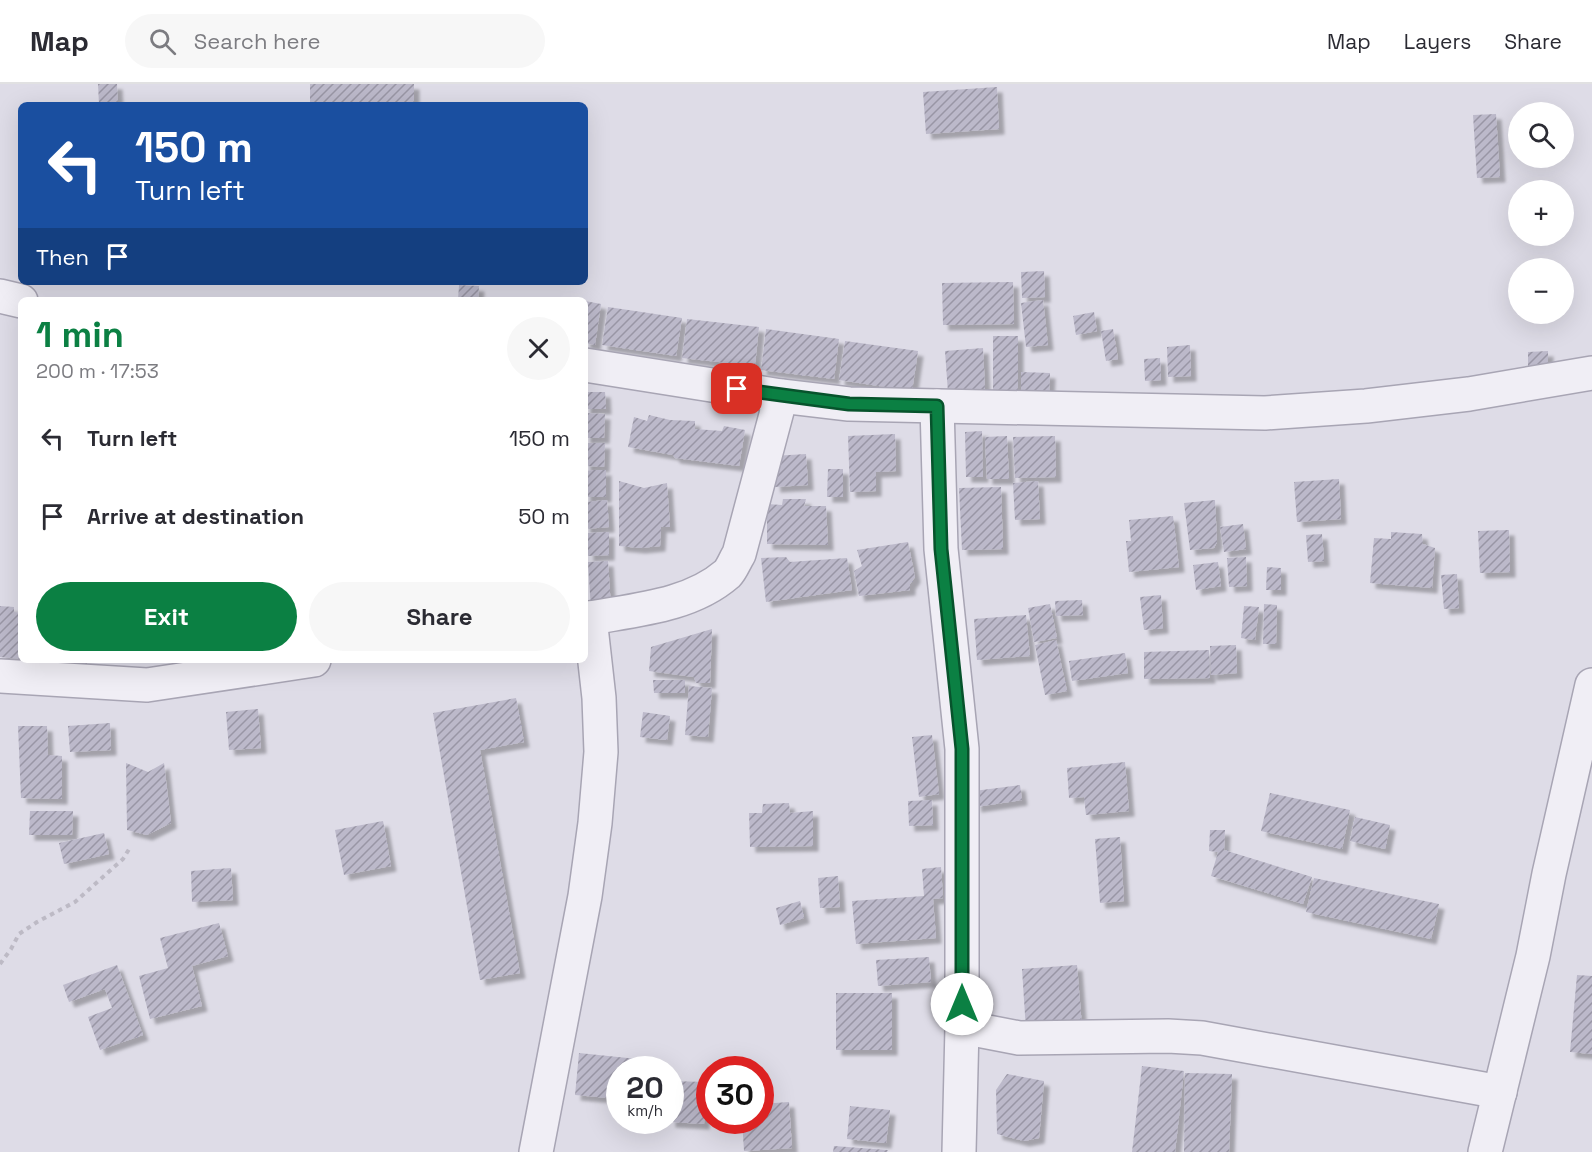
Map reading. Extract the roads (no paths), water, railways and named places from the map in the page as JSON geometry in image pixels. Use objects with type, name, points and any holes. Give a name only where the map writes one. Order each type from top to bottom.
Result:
[{"type":"street","points":[[0,296],[18,300]]},
{"type":"street","points":[[588,364],[781,396],[849,404],[1265,413],[1366,406],[1469,394],[1592,374]]},
{"type":"street","points":[[536,1152],[585,896],[595,823],[601,753],[598,698],[588,618],[664,604],[704,590],[729,572],[739,554],[781,396]]},
{"type":"street","points":[[937,406],[941,549],[962,749],[962,1027],[959,1152]]},
{"type":"street","points":[[0,676],[147,685],[294,663]]},
{"type":"street","points":[[1485,1152],[1533,956],[1549,873],[1592,685]]},
{"type":"street","points":[[962,1027],[1019,1038],[1168,1036],[1202,1038],[1500,1092]]}]
